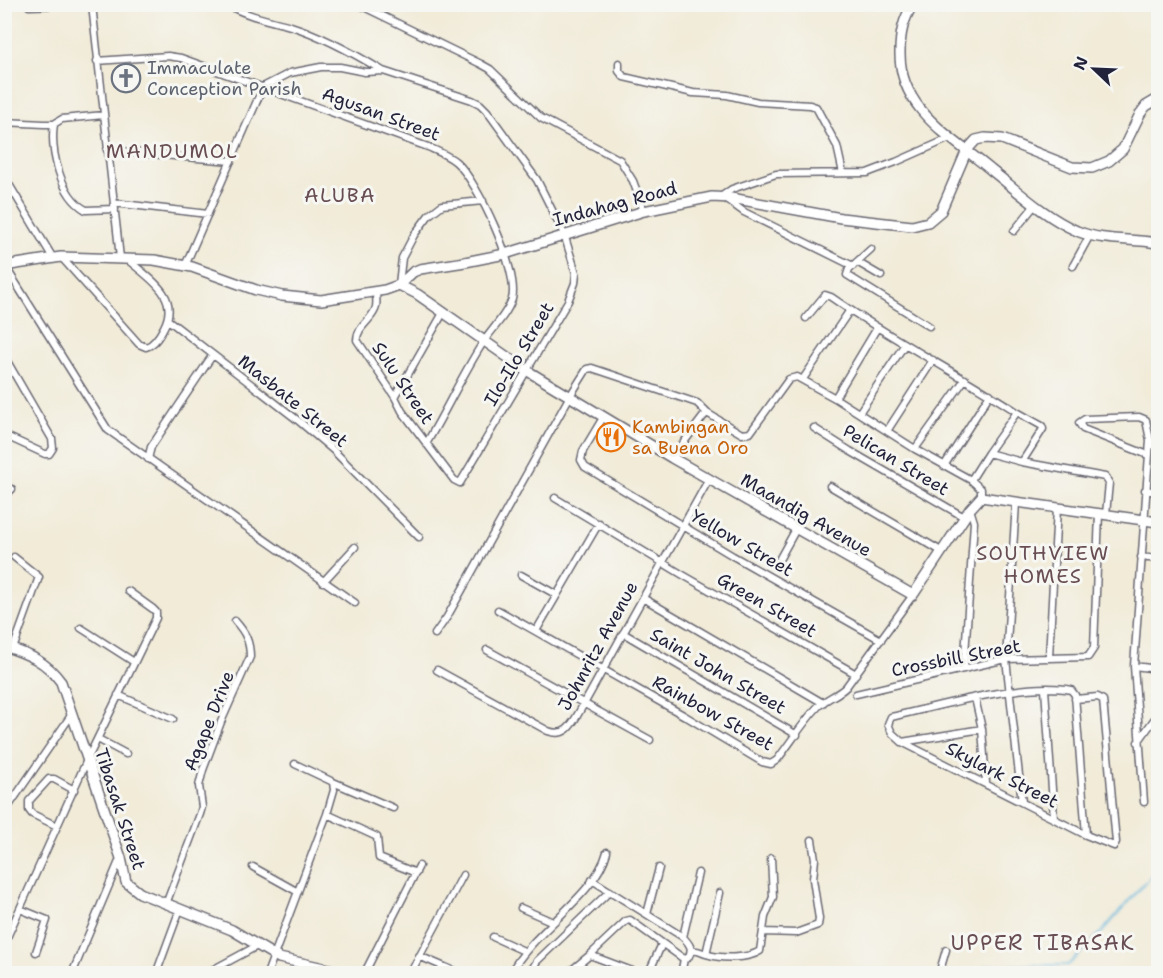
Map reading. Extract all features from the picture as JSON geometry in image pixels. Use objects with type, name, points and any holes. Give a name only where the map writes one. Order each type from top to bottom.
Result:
[{"type":"main road","points":[[913,4],[902,26],[900,58],[902,77],[920,111],[937,129],[1035,205],[1067,226],[1090,235],[1158,243]]},
{"type":"main road","points":[[967,150],[976,140],[993,138],[1010,142],[1072,167],[1092,168],[1108,161],[1123,149],[1140,114],[1146,106],[1158,99]]},
{"type":"main road","name":"Indahag Road","points":[[5,266],[57,257],[154,260],[208,271],[256,290],[302,300],[321,300],[376,292],[399,285],[413,272],[420,269],[505,254],[644,211],[722,196],[850,219],[901,226],[922,224],[934,218],[941,211],[967,150]]},
{"type":"main road","name":"Maandig Avenue","points":[[399,285],[526,370],[672,458],[913,595]]},
{"type":"main road","points":[[913,595],[967,513],[981,497],[1158,522]]},
{"type":"main road","name":"Tibasak Street","points":[[9,648],[39,660],[52,671],[65,691],[128,885],[140,893],[232,930],[272,955],[289,961],[351,974]]},
{"type":"street","points":[[4,176],[57,257],[142,347],[151,346],[168,320],[169,305],[167,297],[124,258],[107,150],[93,4],[29,6]]},
{"type":"street","points":[[226,4],[253,17],[293,27],[364,59],[383,71]]},
{"type":"street","points":[[358,4],[490,69],[541,118],[572,136],[613,155],[625,167],[644,211]]},
{"type":"street","name":"Agusan Street","points":[[98,61],[175,56],[443,153],[462,169],[483,201],[505,254],[513,278],[511,301],[484,342],[426,444]]},
{"type":"street","points":[[619,63],[619,71],[624,77],[678,90],[727,95],[758,102],[810,105],[816,108],[837,146],[843,173]]},
{"type":"street","points":[[185,266],[263,87],[290,73],[321,67],[365,72],[383,71]]},
{"type":"street","name":"Ilo-Ilo Street","points":[[383,71],[472,100],[487,111],[537,180],[564,234],[573,257],[576,273],[568,301],[459,483]]},
{"type":"street","points":[[4,122],[54,124],[62,119],[104,115]]},
{"type":"street","points":[[54,124],[57,170],[70,194],[86,210],[115,206],[208,214]]},
{"type":"street","points":[[881,276],[744,212],[722,196],[732,189],[776,174],[862,174],[950,138]]},
{"type":"street","points":[[107,150],[231,161]]},
{"type":"street","points":[[399,285],[402,258],[414,235],[429,215],[442,205],[483,201]]},
{"type":"street","points":[[1014,231],[1035,205]]},
{"type":"street","points":[[1073,266],[1090,235]]},
{"type":"street","points":[[871,249],[848,271],[847,276],[929,326]]},
{"type":"street","points":[[5,266],[102,423],[114,435],[355,603]]},
{"type":"street","name":"Sulu Street","points":[[376,292],[376,307],[360,329],[357,340],[395,397],[399,407],[454,480],[459,483]]},
{"type":"street","points":[[807,318],[821,299],[827,295],[877,328],[1042,426],[1043,429],[1022,462]]},
{"type":"street","points":[[802,379],[850,310]]},
{"type":"street","points":[[395,397],[443,313]]},
{"type":"street","name":"Masbate Street","points":[[168,320],[333,450],[418,537]]},
{"type":"street","points":[[835,398],[877,328]]},
{"type":"street","points":[[859,413],[904,344]]},
{"type":"street","points":[[4,356],[52,439],[53,448],[50,453],[41,453],[4,435]]},
{"type":"street","points":[[148,459],[151,447],[212,356]]},
{"type":"street","points":[[887,430],[933,360]]},
{"type":"street","points":[[435,634],[570,396],[586,370],[592,368],[697,403],[707,413],[742,434],[753,430],[789,380],[797,377],[887,430],[915,450],[971,480],[981,489],[981,497]]},
{"type":"street","points":[[915,450],[965,379]]},
{"type":"street","points":[[944,466],[990,394]]},
{"type":"street","points":[[971,480],[987,453],[1017,412]]},
{"type":"street","points":[[672,458],[707,413]]},
{"type":"street","name":"Yellow Street","points":[[604,416],[582,456],[582,464],[881,640]]},
{"type":"street","points":[[1144,802],[1134,666],[1150,440],[1146,420],[1139,417],[1085,419],[1079,423],[1083,429],[1148,455]]},
{"type":"street","name":"Pelican Street","points":[[814,428],[850,452],[967,513]]},
{"type":"street","points":[[1150,440],[1158,450]]},
{"type":"street","points":[[987,453],[1022,462],[1105,477],[1109,483],[1102,513]]},
{"type":"street","name":"Johnritz Avenue","points":[[437,670],[555,734],[562,734],[568,729],[584,704],[709,479]]},
{"type":"street","points":[[830,486],[941,551]]},
{"type":"street","points":[[4,496],[12,489]]},
{"type":"street","points":[[1145,490],[1158,492]]},
{"type":"street","name":"Green Street","points":[[555,498],[856,674]]},
{"type":"street","points":[[1016,503],[1006,660],[1022,802]]},
{"type":"street","points":[[1049,657],[1057,508]]},
{"type":"street","points":[[964,669],[974,522],[967,513]]},
{"type":"street","name":"Crossbill Street","points":[[856,694],[1006,660],[1088,657],[1094,648],[1102,513]]},
{"type":"street","points":[[536,631],[599,523]]},
{"type":"street","points":[[780,558],[796,529]]},
{"type":"street","points":[[323,582],[355,547]]},
{"type":"street","points":[[9,648],[39,577],[14,556]]},
{"type":"street","points":[[1141,557],[1158,559]]},
{"type":"street","points":[[521,575],[557,595]]},
{"type":"street","points":[[4,944],[87,760],[153,624],[156,612],[128,591]]},
{"type":"street","name":"Rainbow Street","points":[[498,609],[766,764],[774,763],[823,703],[837,696],[856,674],[913,595]]},
{"type":"street","points":[[643,598],[823,703]]},
{"type":"street","name":"Agape Drive","points":[[166,904],[202,807],[199,786],[210,749],[250,657],[249,640],[235,621]]},
{"type":"street","points":[[81,628],[134,662]]},
{"type":"street","name":"Saint John Street","points":[[623,633],[797,735]]},
{"type":"street","points":[[488,650],[650,740]]},
{"type":"street","points":[[1134,666],[1158,669]]},
{"type":"street","points":[[1045,689],[1054,818]]},
{"type":"street","points":[[982,729],[902,742],[891,733],[889,720],[891,717],[1009,692],[1045,689],[1071,690],[1075,699],[1086,834]]},
{"type":"street","points":[[118,695],[173,719]]},
{"type":"street","points":[[975,698],[982,729],[986,783]]},
{"type":"street","name":"Skylark Street","points":[[902,742],[1114,846],[1116,842],[1103,700],[1098,698],[1075,699]]},
{"type":"street","points":[[4,813],[72,714]]},
{"type":"street","points":[[1138,742],[1158,714]]},
{"type":"street","points":[[98,739],[126,754]]},
{"type":"street","points":[[295,764],[393,808]]},
{"type":"street","points":[[57,826],[32,814],[29,810],[29,801],[49,779],[54,779],[74,790]]},
{"type":"street","points":[[267,974],[272,955],[327,814],[334,790],[333,783]]},
{"type":"street","points":[[327,814],[377,837],[379,858],[416,873]]},
{"type":"street","points":[[763,932],[796,933],[818,925],[812,840]]},
{"type":"street","points":[[510,974],[524,951],[592,880],[605,861],[607,852]]},
{"type":"street","points":[[72,974],[121,858]]},
{"type":"street","points":[[692,951],[697,950],[720,957],[760,951],[773,897],[771,858]]},
{"type":"street","points":[[364,974],[419,866]]},
{"type":"street","points":[[253,867],[298,892]]},
{"type":"street","points":[[647,914],[659,868]]},
{"type":"street","points":[[683,936],[698,873]]},
{"type":"street","points":[[410,974],[463,875]]},
{"type":"street","points":[[592,880],[683,936],[690,944],[692,951],[688,958],[684,958]]},
{"type":"street","points":[[529,974],[537,961],[610,891]]},
{"type":"street","points":[[706,954],[720,893]]},
{"type":"street","points":[[521,908],[553,922]]},
{"type":"street","points":[[20,909],[48,920],[36,952]]},
{"type":"street","points":[[156,974],[180,909]]},
{"type":"street","points":[[567,974],[626,921],[630,920],[684,958]]},
{"type":"street","points":[[493,937],[524,951]]},
{"type":"street","points":[[648,974],[662,944]]},
{"type":"street","points":[[205,974],[257,946]]},
{"type":"street","points":[[939,974],[946,950]]},
{"type":"street","points":[[590,955],[640,974]]},
{"type":"street","points":[[419,956],[462,974]]},
{"type":"street","points":[[681,974],[684,958]]},
{"type":"waterway","points":[[982,974],[985,966],[1068,965],[1102,932],[1158,870]]},
{"type":"place","name":"Immaculate Conception Parish","points":[[126,78]]},
{"type":"place","name":"Kambingan sa Buena Oro","points":[[611,437]]},
{"type":"district","name":"MANDUMOL","points":[[172,151]]},
{"type":"district","name":"ALUBA","points":[[340,195]]},
{"type":"district","name":"SOUTHVIEW HOMES","points":[[1043,564]]},
{"type":"district","name":"UPPER TIBASAK","points":[[1043,943]]}]
